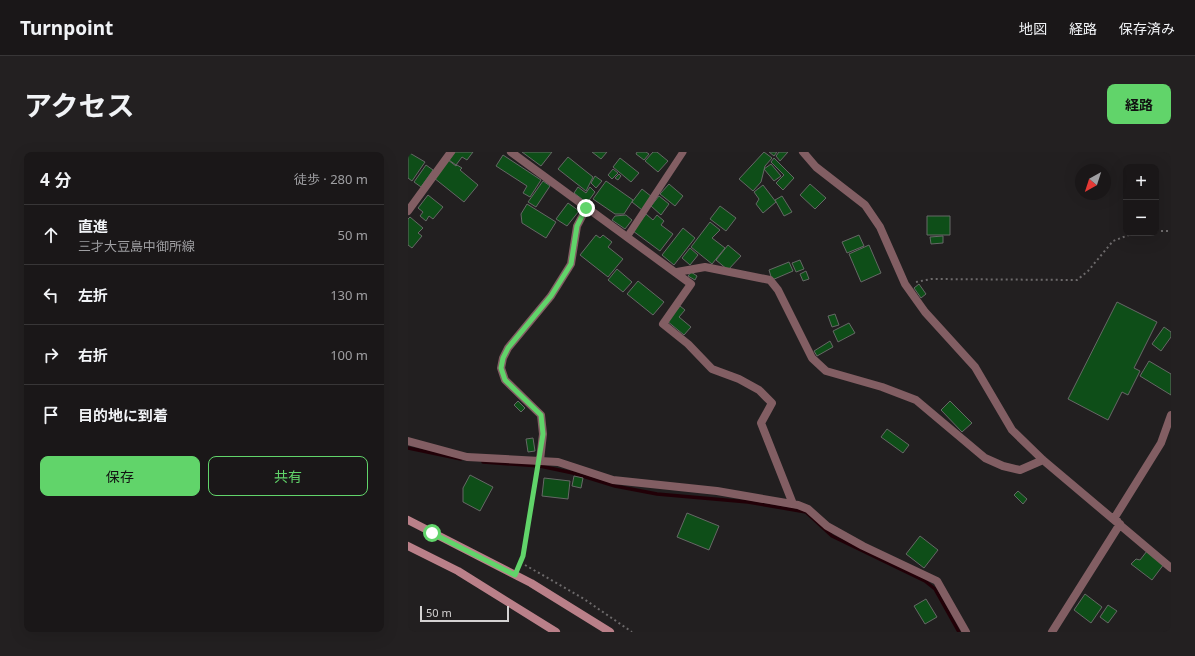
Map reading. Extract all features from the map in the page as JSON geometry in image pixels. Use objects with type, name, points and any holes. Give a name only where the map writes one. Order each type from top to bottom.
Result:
[{"type":"main road","points":[[408,520],[515,575],[570,606],[610,632]]},
{"type":"main road","points":[[408,546],[458,571],[556,632]]},
{"type":"street","points":[[408,211],[451,152]]},
{"type":"street","points":[[511,152],[586,208],[677,272],[691,284],[663,324],[688,344],[712,369],[739,379],[760,390],[772,403],[761,423],[792,504]]},
{"type":"street","points":[[803,152],[816,167],[865,205],[880,227],[905,284],[924,312],[975,368],[1012,430],[1043,460],[1171,568]]},
{"type":"street","points":[[540,460],[543,434],[541,415],[505,380],[501,368],[508,348],[551,296],[571,264],[577,226],[586,208]]},
{"type":"street","points":[[677,272],[705,267],[770,280],[778,290],[812,358],[826,371],[882,387],[916,400],[985,458],[1003,466],[1020,470],[1043,460]]},
{"type":"street","points":[[1120,524],[1115,517],[1161,443],[1171,415]]},
{"type":"street","points":[[408,441],[467,457],[558,462],[613,480],[717,491],[792,504],[808,509],[827,526],[863,546],[936,581],[966,632]]},
{"type":"street","points":[[1052,632],[1120,524]]},
{"type":"lane","points":[[627,237],[683,152]]},
{"type":"path","points":[[1159,231],[1171,231]]},
{"type":"path","points":[[905,284],[931,279],[1077,280],[1088,271],[1113,241],[1126,236]]},
{"type":"path","points":[[515,575],[523,556],[540,460]]},
{"type":"path","points":[[525,565],[584,599],[632,632]]},
{"type":"building","points":[[408,152],[425,162],[412,181],[408,178]]},
{"type":"building","points":[[455,152],[473,152],[467,160],[462,157],[456,165],[449,160]]},
{"type":"building","points":[[522,152],[552,152],[541,166]]},
{"type":"building","points":[[592,152],[607,152],[601,159]]},
{"type":"building","points":[[637,152],[646,152],[649,154],[644,160],[636,154]]},
{"type":"building","points":[[653,152],[657,152],[668,161],[658,172],[645,161]]},
{"type":"building","points":[[764,152],[772,158],[765,166],[761,182],[753,191],[739,179]]},
{"type":"building","points":[[769,152],[777,152],[774,156]]},
{"type":"building","points":[[779,152],[788,152],[780,161],[776,156]]},
{"type":"building","points":[[503,155],[541,180],[530,197],[523,193],[527,186],[496,166]]},
{"type":"building","points":[[568,157],[593,177],[586,191],[558,169]]},
{"type":"building","points":[[620,158],[639,173],[631,182],[613,167]]},
{"type":"building","points":[[774,158],[794,178],[783,190],[776,183],[784,175],[771,162]]},
{"type":"building","points":[[448,160],[456,166],[457,165],[462,168],[460,170],[478,185],[464,202],[434,178]]},
{"type":"building","points":[[771,164],[781,176],[774,181],[764,169]]},
{"type":"building","points":[[426,165],[433,170],[421,187],[414,182]]},
{"type":"building","points":[[613,169],[618,173],[612,179],[608,175]]},
{"type":"building","points":[[619,174],[621,176],[618,180],[615,178]]},
{"type":"building","points":[[595,176],[602,181],[596,188],[591,183]]},
{"type":"building","points":[[543,181],[550,186],[536,207],[528,202]]},
{"type":"building","points":[[606,181],[633,200],[624,214],[615,214],[593,199]]},
{"type":"building","points":[[669,184],[683,196],[675,206],[660,194]]},
{"type":"building","points":[[810,184],[826,198],[815,209],[800,195]]},
{"type":"building","points":[[763,185],[776,202],[763,213],[756,204],[759,199],[754,192]]},
{"type":"building","points":[[578,187],[586,193],[590,187],[595,192],[587,203],[574,193]]},
{"type":"building","points":[[642,189],[652,197],[642,210],[632,202]]},
{"type":"building","points":[[428,195],[443,207],[433,219],[429,216],[426,221],[420,216],[423,212],[418,208]]},
{"type":"building","points":[[659,196],[669,204],[661,215],[651,206]]},
{"type":"building","points":[[782,196],[792,212],[784,216],[775,200]]},
{"type":"building","points":[[568,203],[579,211],[567,226],[556,219]]},
{"type":"building","points":[[527,204],[556,222],[546,238],[522,223],[521,214]]},
{"type":"building","points":[[720,206],[736,218],[726,231],[710,219]]},
{"type":"building","points":[[646,214],[653,220],[657,215],[664,221],[661,225],[673,234],[660,251],[633,231]]},
{"type":"building","points":[[626,215],[632,220],[625,229],[612,220],[615,216]]},
{"type":"building","points":[[927,216],[950,216],[950,235],[927,235]]},
{"type":"building","points":[[410,217],[423,228],[418,233],[422,236],[412,248],[408,245],[408,219]]},
{"type":"building","points":[[710,222],[720,230],[712,238],[725,248],[712,264],[691,247]]},
{"type":"building","points":[[683,228],[695,238],[674,265],[662,255]]},
{"type":"building","points":[[596,235],[600,238],[603,235],[612,242],[608,247],[623,259],[608,277],[580,255]]},
{"type":"building","points":[[859,235],[864,246],[847,253],[842,242]]},
{"type":"building","points":[[943,236],[943,243],[931,244],[930,237]]},
{"type":"building","points":[[728,245],[741,256],[728,270],[716,260]]},
{"type":"building","points":[[869,245],[881,273],[861,282],[849,254]]},
{"type":"building","points":[[690,248],[698,255],[690,265],[682,258]]},
{"type":"building","points":[[800,260],[804,269],[796,272],[792,263]]},
{"type":"building","points":[[789,262],[793,271],[772,280],[769,270]]},
{"type":"building","points":[[617,269],[632,282],[623,292],[608,280]]},
{"type":"building","points":[[806,271],[809,279],[803,281],[800,274]]},
{"type":"building","points":[[691,272],[697,276],[695,280],[688,276]]},
{"type":"building","points":[[638,281],[664,302],[653,315],[627,294]]},
{"type":"building","points":[[919,284],[926,294],[921,298],[914,288]]},
{"type":"building","points":[[1117,302],[1157,322],[1134,368],[1140,371],[1128,395],[1122,392],[1108,420],[1068,399]]},
{"type":"building","points":[[680,306],[685,310],[679,317],[691,327],[684,335],[667,321]]},
{"type":"building","points":[[835,314],[839,325],[832,327],[828,316]]},
{"type":"building","points":[[849,323],[855,333],[838,342],[833,331]]},
{"type":"building","points":[[1164,327],[1171,332],[1171,337],[1161,351],[1152,344]]},
{"type":"building","points":[[830,341],[833,347],[817,356],[814,351]]},
{"type":"building","points":[[1149,361],[1171,374],[1171,395],[1140,376]]},
{"type":"building","points":[[518,401],[525,408],[521,412],[514,405]]},
{"type":"building","points":[[950,401],[972,423],[962,432],[941,410]]},
{"type":"building","points":[[887,429],[909,445],[903,453],[881,437]]},
{"type":"building","points":[[533,438],[535,451],[528,452],[526,439]]},
{"type":"building","points":[[470,475],[493,487],[480,511],[463,502],[463,488]]},
{"type":"building","points":[[574,476],[583,478],[581,488],[572,486]]},
{"type":"building","points":[[544,478],[570,481],[568,499],[542,496]]},
{"type":"building","points":[[1018,491],[1027,499],[1023,504],[1014,495]]},
{"type":"building","points":[[687,513],[719,526],[709,550],[677,537]]},
{"type":"building","points":[[920,536],[938,550],[924,568],[906,554]]},
{"type":"building","points":[[1147,551],[1164,564],[1152,580],[1131,564],[1136,559],[1140,560]]},
{"type":"building","points":[[1085,594],[1102,607],[1091,623],[1074,610]]},
{"type":"building","points":[[926,599],[937,617],[925,624],[914,606]]},
{"type":"building","points":[[1108,605],[1117,611],[1108,623],[1100,617]]},
{"type":"waterway","points":[[408,448],[461,459]]},
{"type":"waterway","points":[[483,462],[540,466],[573,473],[615,486],[657,494],[748,502],[806,512],[832,536],[925,581],[935,589],[959,632]]},
{"type":"route","points":[[432,533],[515,575],[523,556],[540,460],[543,434],[541,415],[536,408],[505,380],[501,368],[503,358],[508,348],[551,296],[571,264],[577,226],[586,208]]}]
